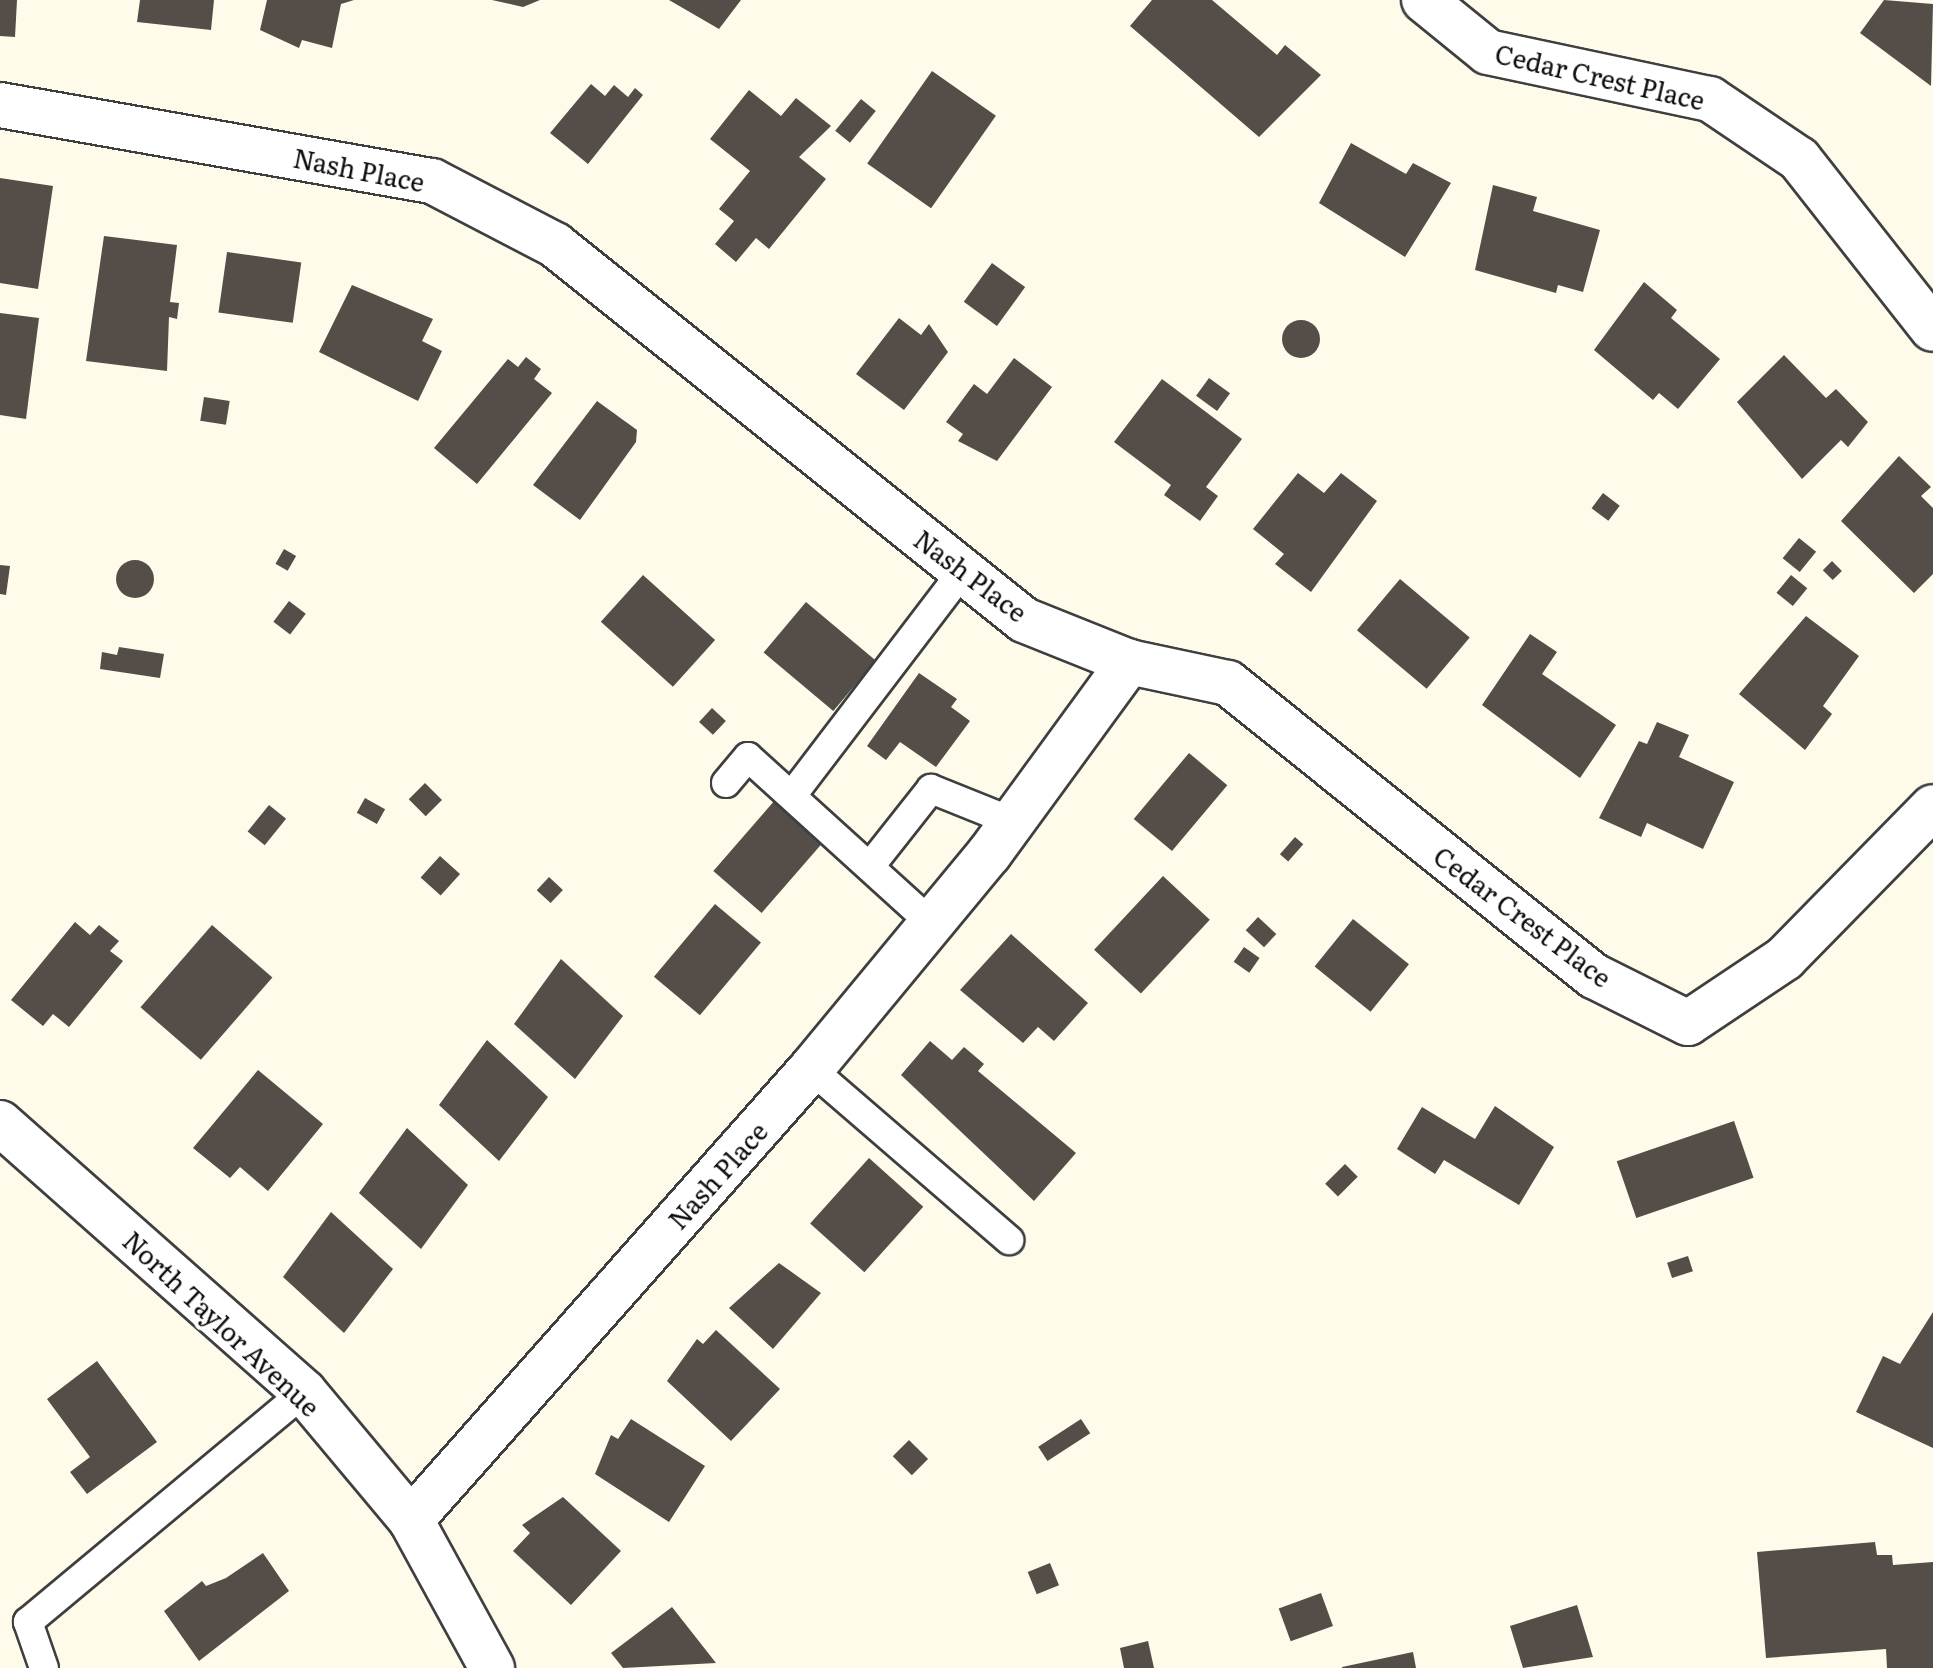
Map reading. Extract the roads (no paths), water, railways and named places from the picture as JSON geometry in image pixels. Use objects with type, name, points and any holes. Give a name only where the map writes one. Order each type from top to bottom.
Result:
[{"type":"street","name":"Cedar Crest Place","points":[[1424,0],[1488,52],[1710,99],[1799,159],[1933,329]]},
{"type":"street","name":"Nash Place","points":[[0,105],[432,181],[555,245],[1024,620],[1129,662],[1013,822],[811,1069],[411,1520]]},
{"type":"street","name":"Cedar Crest Place","points":[[1129,662],[1228,683],[1594,976],[1688,1023],[1785,958],[1933,807]]},
{"type":"street","name":"North Taylor Avenue","points":[[0,1123],[304,1392],[411,1520],[492,1668]]},
{"type":"lane","points":[[793,794],[963,571]]},
{"type":"lane","points":[[726,783],[748,757],[793,794],[932,924]]},
{"type":"lane","points":[[871,865],[931,789],[1013,822]]},
{"type":"lane","points":[[811,1069],[1009,1240]]},
{"type":"lane","points":[[44,1668],[28,1622],[304,1392]]}]
